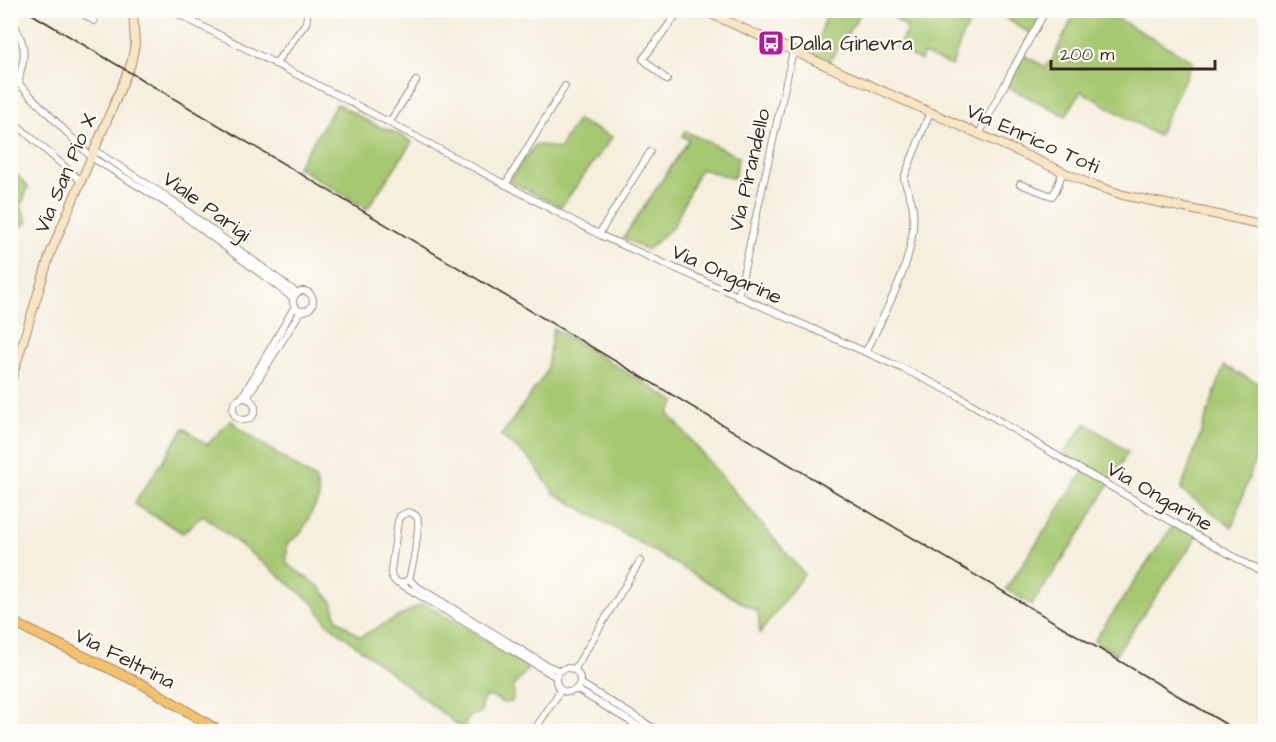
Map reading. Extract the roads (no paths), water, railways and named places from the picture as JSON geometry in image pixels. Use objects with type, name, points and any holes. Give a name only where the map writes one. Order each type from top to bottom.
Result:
[{"type":"main road","name":"Via Enrico Toti","points":[[702,10],[1088,183],[1123,195],[1266,225]]},
{"type":"main road","name":"Via San Pio X","points":[[10,384],[45,267],[131,64],[135,44],[133,11]]},
{"type":"main road","name":"Via Feltrina","points":[[10,621],[144,685],[221,732]]},
{"type":"street","points":[[77,10],[94,21]]},
{"type":"street","name":"Via Ongarine","points":[[170,10],[599,234],[904,369],[955,394],[1064,460],[1266,575]]},
{"type":"street","points":[[275,64],[306,23],[305,10]]},
{"type":"street","points":[[667,80],[643,59],[680,10]]},
{"type":"street","points":[[979,134],[1046,10]]},
{"type":"street","name":"Viale Parigi","points":[[14,24],[24,50],[24,59],[18,79],[20,85],[93,153],[106,158],[169,198],[295,296],[306,291],[312,297],[311,307],[306,310],[298,309]]},
{"type":"street","name":"Via Pirandello","points":[[738,297],[795,51]]},
{"type":"street","points":[[389,123],[416,81]]},
{"type":"street","points":[[505,184],[565,86]]},
{"type":"street","points":[[865,352],[896,288],[909,251],[913,210],[904,178],[930,112]]},
{"type":"street","points":[[17,125],[81,181]]},
{"type":"street","points":[[599,234],[650,152]]},
{"type":"street","points":[[1020,184],[1052,196],[1063,171]]},
{"type":"street","points":[[249,399],[249,394],[298,309],[295,296]]},
{"type":"street","points":[[241,399],[249,399],[254,404],[255,411],[252,416],[244,420],[237,418],[233,412],[234,404],[241,399],[298,309]]},
{"type":"street","points":[[399,583],[409,579],[418,527],[416,516],[408,512],[400,516],[398,521],[390,574],[393,578],[399,583],[558,674]]},
{"type":"street","points":[[574,670],[640,561]]},
{"type":"street","points":[[409,579],[416,586],[558,674]]},
{"type":"street","points":[[567,668],[574,670],[579,675],[578,686],[570,692],[560,690],[556,684],[558,674],[567,668]]},
{"type":"street","points":[[578,686],[648,732]]},
{"type":"street","points":[[578,686],[660,732]]},
{"type":"street","points":[[533,732],[560,690]]},
{"type":"railway","points":[[25,10],[1239,732]]},
{"type":"place","name":"Dalla Ginevra","points":[[771,43]]}]
